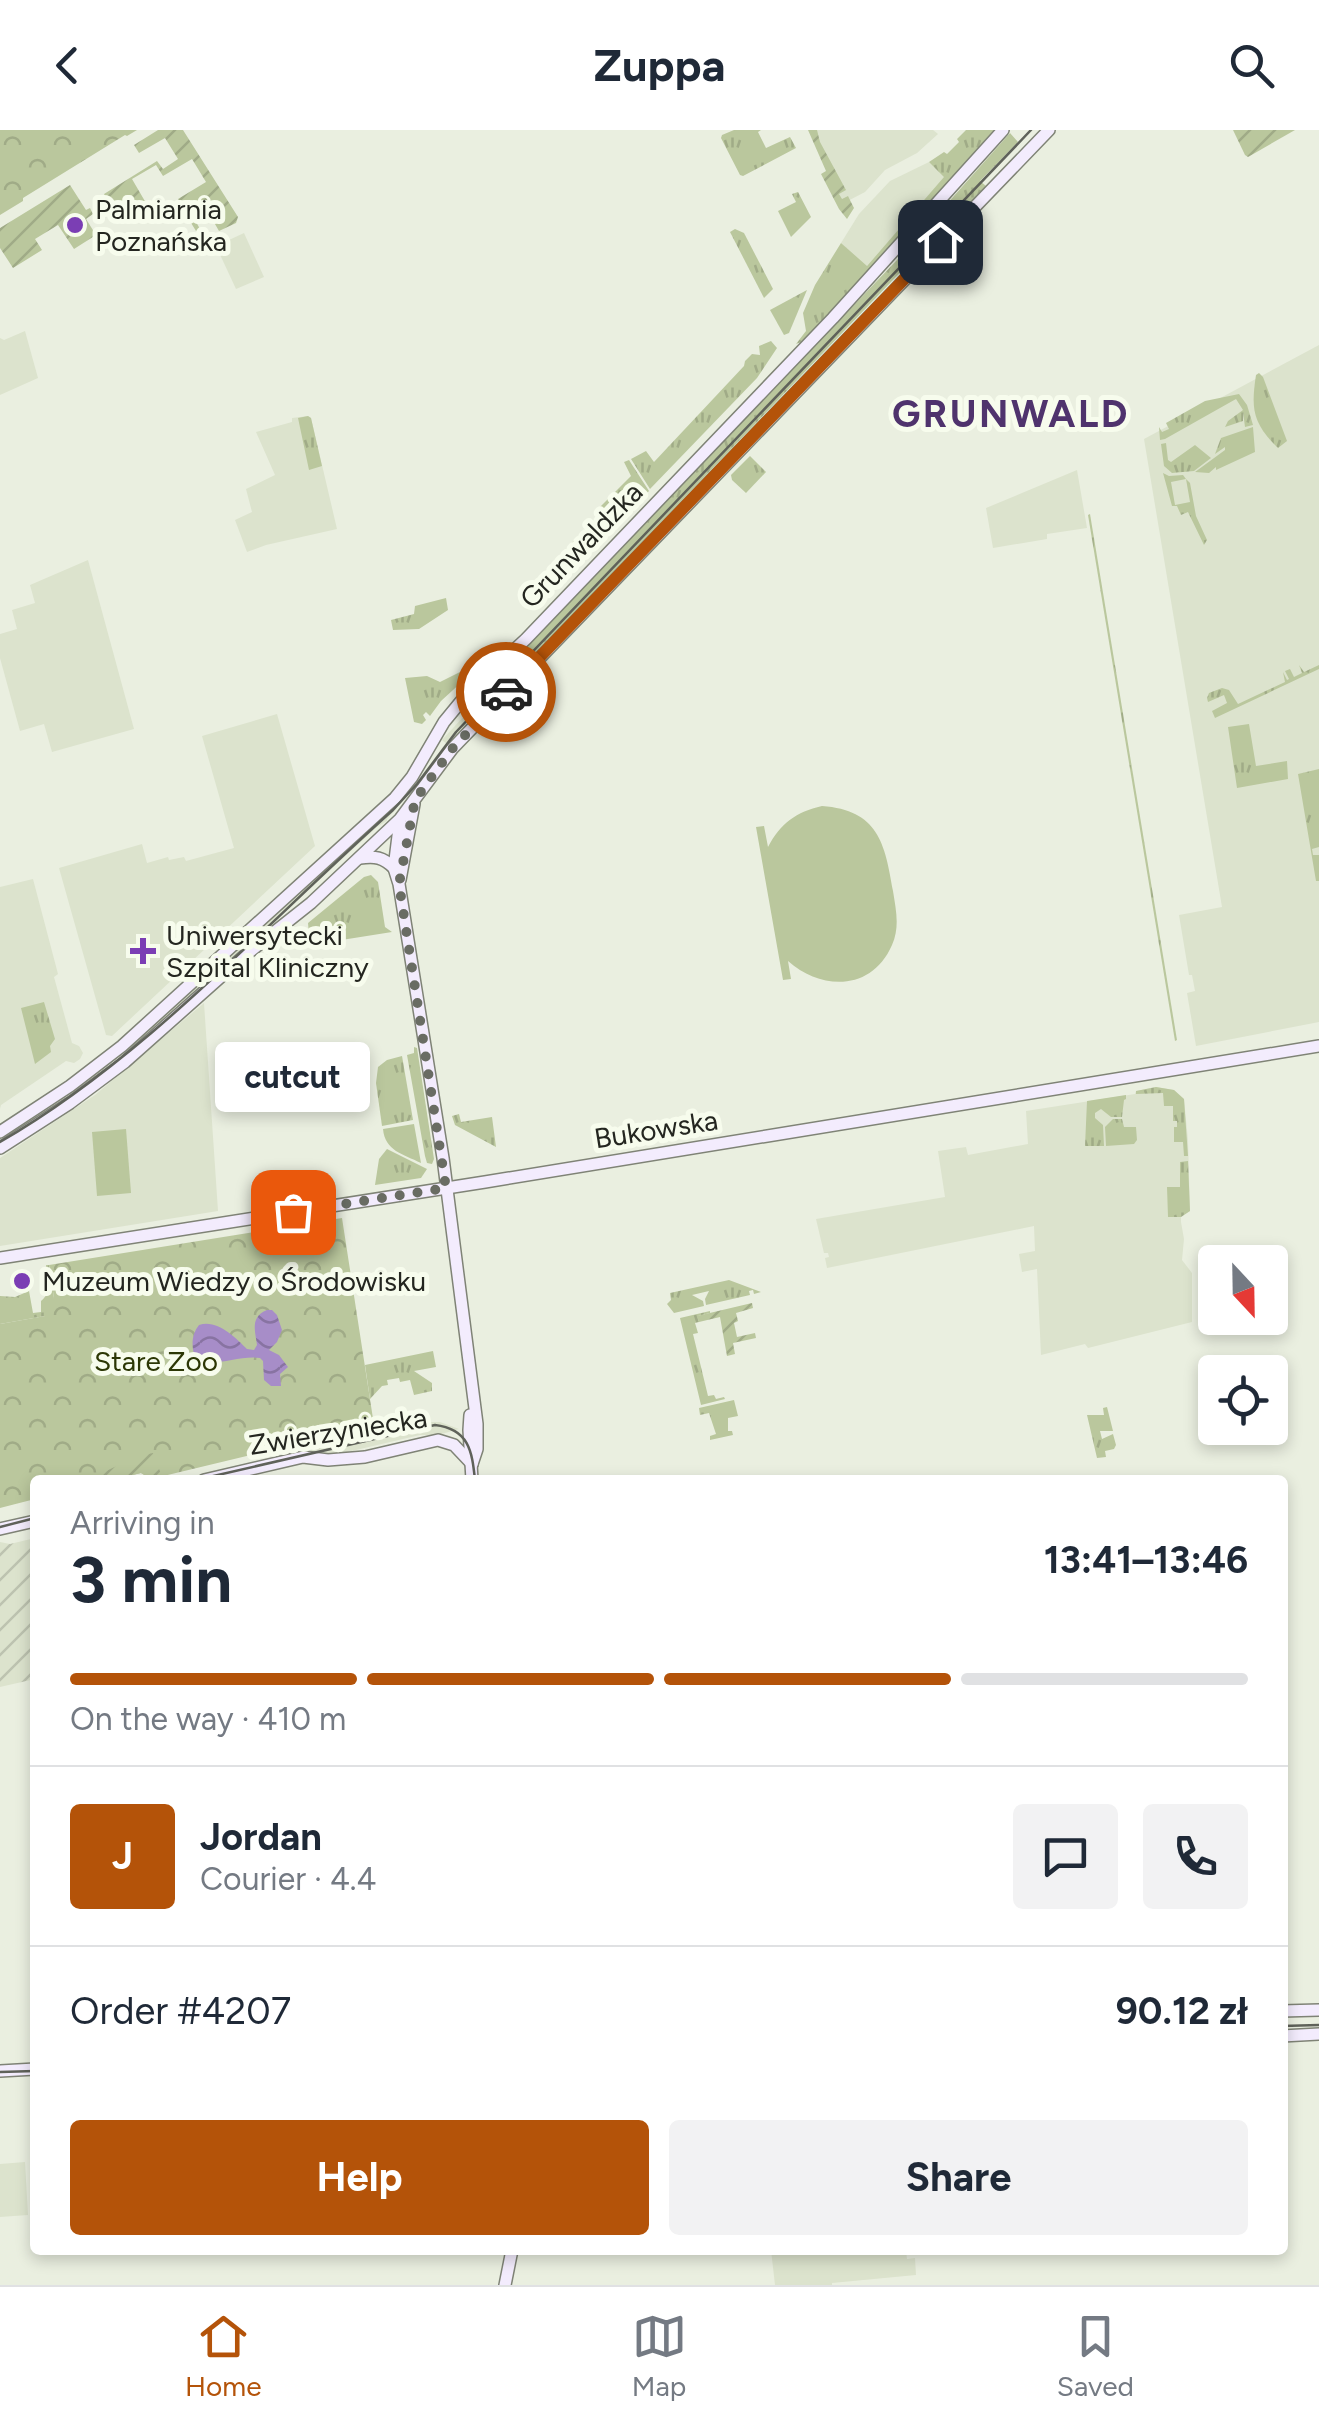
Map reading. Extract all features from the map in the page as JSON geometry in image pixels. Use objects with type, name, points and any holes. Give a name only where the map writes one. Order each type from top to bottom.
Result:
[{"type":"street","name":"Grunwaldzka","points":[[0,1132],[122,1046],[395,798],[452,710],[526,639],[833,318],[1003,130]]},
{"type":"street","name":"Grunwaldzka","points":[[0,1148],[125,1062],[360,858],[400,819],[452,749],[1050,130]]},
{"type":"street","points":[[434,738],[442,750],[452,749]]},
{"type":"street","points":[[412,777],[400,819],[394,868],[446,1188],[472,1391],[468,1430],[472,1475]]},
{"type":"street","points":[[399,884],[415,800]]},
{"type":"street","points":[[360,858],[383,858],[394,868]]},
{"type":"street","name":"Bukowska","points":[[0,1258],[1319,1046]]},
{"type":"street","name":"Zwierzyniecka","points":[[226,1475],[303,1457],[365,1457],[438,1440],[454,1445],[472,1464]]},
{"type":"street","points":[[0,1529],[30,1521]]},
{"type":"street","points":[[1288,2011],[1319,2010]]},
{"type":"street","points":[[1288,2036],[1319,2034]]},
{"type":"street","points":[[0,2071],[30,2069]]},
{"type":"street","points":[[505,2285],[511,2255]]},
{"type":"shaded area","points":[[810,130],[933,130],[938,134],[917,153],[885,170],[865,192],[842,204]]},
{"type":"shaded area","points":[[929,162],[945,177],[866,267],[841,243],[859,214],[890,181]]},
{"type":"shaded area","points":[[244,233],[264,277],[236,289],[216,246]]},
{"type":"shaded area","points":[[25,331],[38,378],[0,395],[0,338],[4,340]]},
{"type":"shaded area","points":[[1319,345],[1319,1022],[1196,1046],[1187,993],[1195,991],[1179,915],[1222,907],[1144,439]]},
{"type":"shaded area","points":[[308,416],[337,529],[247,552],[235,520],[252,512],[246,489],[275,475],[256,432]]},
{"type":"shaded area","points":[[1077,470],[1087,528],[993,548],[986,508]]},
{"type":"shaded area","points":[[88,560],[134,729],[52,752],[44,724],[20,731],[0,658],[0,634],[17,629],[12,610],[35,603],[30,585]]},
{"type":"shaded area","points":[[502,675],[509,681],[448,745],[442,740]]},
{"type":"shaded area","name":"Uniwersytecki Szpital Kliniczny","points":[[277,714],[315,846],[112,1036],[106,1035],[59,868],[142,844],[147,863],[168,857],[184,857],[186,861],[234,848],[202,736]]},
{"type":"shaded area","points":[[397,800],[397,808],[387,821],[124,1059],[117,1053]]},
{"type":"shaded area","points":[[33,879],[72,1043],[83,1053],[80,1059],[74,1063],[66,1061],[0,1109],[0,887]]},
{"type":"shaded area","points":[[204,1003],[218,1211],[0,1246],[0,1158],[95,1095]]},
{"type":"shaded area","points":[[1156,1087],[1174,1090],[1184,1099],[1190,1211],[1181,1216],[1182,1260],[1192,1273],[1192,1322],[1088,1348],[1085,1344],[1041,1355],[1037,1269],[1022,1272],[1019,1254],[1035,1251],[1034,1226],[827,1268],[825,1258],[829,1257],[824,1253],[816,1219],[945,1197],[938,1151],[966,1147],[968,1155],[1028,1144],[1026,1111],[1135,1094]]},
{"type":"shaded area","points":[[431,1422],[459,1429],[313,1460],[311,1450]]},
{"type":"shaded area","points":[[30,1539],[30,1680],[0,1687],[0,1542]]},
{"type":"shaded area","points":[[25,2162],[28,2215],[0,2217],[0,2164]]},
{"type":"shaded area","points":[[772,2255],[915,2258],[916,2275],[832,2285],[775,2285]]},
{"type":"green space","points":[[0,130],[137,130],[0,215]]},
{"type":"green space","points":[[158,130],[183,130],[238,217],[236,223],[219,231],[204,205],[191,213],[200,229],[196,231],[188,218],[179,224],[176,218],[186,212],[178,199],[206,182],[192,159],[163,176],[156,165],[132,179],[146,203],[125,216],[116,201],[107,206],[104,194],[157,161],[163,169],[178,159],[165,138],[139,153],[134,145]]},
{"type":"green space","points":[[734,130],[761,130],[758,132],[766,148],[790,137],[796,148],[743,176],[721,138]]},
{"type":"green space","points":[[808,130],[817,130],[846,190],[839,194],[842,199],[848,196],[854,208],[847,219],[821,174],[826,171]]},
{"type":"green space","points":[[966,130],[994,130],[861,280],[804,341],[796,344],[806,331],[803,313],[815,285],[841,243],[867,266],[944,177],[929,162],[944,152],[947,154]]},
{"type":"green space","points":[[1233,130],[1295,130],[1248,157]]},
{"type":"green space","points":[[1010,133],[1018,142],[980,181],[986,186],[509,681],[502,675],[897,260]]},
{"type":"green space","points":[[70,185],[86,210],[90,208],[93,214],[86,219],[96,235],[74,249],[58,225],[35,239],[42,250],[13,268],[0,248],[0,228]]},
{"type":"green space","points":[[798,192],[811,217],[791,237],[778,211],[796,202],[792,194]]},
{"type":"green space","points":[[735,229],[744,233],[773,289],[764,298],[730,232]]},
{"type":"green space","points":[[807,290],[789,333],[784,335],[770,310]]},
{"type":"green space","points":[[771,341],[777,348],[757,378],[650,489],[631,459],[646,451],[654,462],[745,361],[752,354],[760,355],[759,346]]},
{"type":"green space","points":[[1259,373],[1287,441],[1278,448],[1255,414],[1254,387]]},
{"type":"green space","points":[[1239,394],[1253,425],[1245,427],[1243,412],[1243,421],[1225,427],[1243,410],[1236,399],[1160,440],[1159,427],[1162,432],[1169,429],[1166,423],[1205,401]]},
{"type":"green space","points":[[308,416],[322,466],[309,470],[298,418]]},
{"type":"green space","points":[[1253,427],[1255,452],[1209,473],[1195,472],[1225,450],[1215,454],[1221,438]]},
{"type":"green space","points":[[1166,443],[1171,462],[1195,445],[1211,458],[1194,471],[1172,473],[1164,466],[1161,444]]},
{"type":"green space","points":[[750,456],[766,472],[746,493],[731,475]]},
{"type":"green space","points":[[629,460],[649,491],[573,573],[565,560],[567,548],[631,476],[624,462]]},
{"type":"green space","points":[[1163,473],[1183,475],[1190,483],[1196,516],[1207,540],[1204,545],[1188,512],[1181,515],[1177,506],[1172,506]],"holes":[[[1186,479],[1190,502],[1175,505],[1171,482]]]},
{"type":"green space","points":[[1088,515],[1177,1040],[1175,1041]]},
{"type":"green space","points":[[446,598],[448,610],[419,629],[393,630],[391,620],[414,614],[415,606]]},
{"type":"green space","points":[[488,658],[430,716],[426,712],[423,715],[426,720],[422,724],[414,722],[405,678],[427,676],[440,682]]},
{"type":"green space","points":[[1299,665],[1304,672],[1319,665],[1319,669],[1215,718],[1212,711],[1227,703],[1224,695],[1208,702],[1209,693],[1222,688],[1229,690],[1238,704],[1285,682],[1283,672],[1289,679],[1285,671],[1290,669],[1294,677],[1302,673]]},
{"type":"green space","points":[[1249,724],[1256,766],[1287,761],[1288,779],[1237,788],[1228,727]]},
{"type":"green space","points":[[1319,769],[1319,847],[1312,849],[1313,855],[1319,855],[1316,881],[1298,774]]},
{"type":"green space","points":[[822,806],[856,814],[875,832],[890,874],[896,932],[883,960],[859,978],[816,978],[788,961],[791,979],[783,980],[756,827],[764,826],[768,847],[790,820]]},
{"type":"green space","points":[[371,875],[378,882],[385,927],[392,932],[310,945],[308,923]]},
{"type":"green space","points":[[44,1002],[55,1039],[51,1052],[35,1064],[21,1008]]},
{"type":"green space","points":[[414,1047],[432,1164],[427,1163],[425,1156],[407,1055],[414,1053]]},
{"type":"green space","points":[[402,1056],[413,1120],[382,1126],[376,1083],[378,1067]]},
{"type":"green space","points":[[364,1059],[369,1061],[365,1078],[331,1094],[333,1072]]},
{"type":"green space","points":[[1156,1087],[1174,1090],[1184,1099],[1188,1156],[1184,1156],[1183,1142],[1174,1142],[1177,1121],[1173,1121],[1173,1106],[1164,1106],[1163,1093],[1136,1094]]},
{"type":"green space","points":[[1126,1095],[1122,1117],[1111,1117],[1101,1109],[1095,1113],[1103,1125],[1104,1146],[1085,1146],[1087,1101]]},
{"type":"green space","points":[[459,1114],[461,1122],[492,1117],[496,1147],[455,1125],[452,1116]]},
{"type":"green space","points":[[1113,1119],[1122,1119],[1124,1127],[1136,1127],[1134,1144],[1106,1146],[1105,1127]]},
{"type":"green space","points":[[414,1124],[421,1163],[391,1147],[384,1136],[383,1129]]},
{"type":"green space","points":[[126,1129],[131,1193],[97,1196],[92,1132]]},
{"type":"green space","points":[[387,1149],[427,1169],[421,1178],[375,1185],[379,1159]]},
{"type":"green space","points":[[1188,1161],[1190,1211],[1181,1217],[1168,1217],[1167,1187],[1180,1187],[1180,1162]]},
{"type":"green space","name":"Stare Zoo","points":[[342,1218],[374,1425],[168,1475],[30,1475],[30,1500],[0,1508],[0,1324],[45,1316],[43,1300],[54,1298],[49,1265]]},
{"type":"green space","points":[[46,1265],[54,1298],[45,1316],[0,1324],[0,1296],[15,1297],[29,1291],[33,1313],[41,1312],[41,1301],[49,1289]]},
{"type":"green space","points":[[729,1280],[761,1292],[754,1294],[753,1290],[750,1295],[706,1305],[709,1291],[692,1295],[703,1301],[704,1306],[674,1313],[667,1304],[670,1293]]},
{"type":"green space","points":[[752,1303],[753,1308],[736,1313],[738,1321],[734,1323],[737,1337],[755,1333],[756,1338],[733,1343],[735,1354],[727,1356],[720,1317],[699,1322],[697,1316]]},
{"type":"green space","points":[[710,1311],[698,1316],[698,1333],[693,1334],[708,1396],[725,1399],[701,1405],[680,1318]]},
{"type":"green space","points":[[433,1351],[436,1367],[414,1371],[432,1383],[432,1391],[414,1395],[410,1380],[400,1382],[399,1378],[387,1380],[388,1385],[370,1399],[365,1365]]},
{"type":"green space","points":[[734,1400],[738,1416],[728,1418],[728,1431],[733,1435],[710,1440],[716,1434],[709,1413],[700,1415],[699,1408]]},
{"type":"green space","points":[[1107,1407],[1113,1431],[1100,1431],[1102,1439],[1113,1434],[1116,1445],[1105,1451],[1106,1457],[1097,1458],[1087,1415],[1104,1415],[1103,1408]]},
{"type":"green space","points":[[153,1453],[161,1474],[165,1475],[98,1475]]},
{"type":"water","points":[[267,1310],[277,1315],[282,1330],[269,1350],[288,1367],[280,1374],[281,1386],[271,1386],[264,1380],[260,1358],[211,1363],[196,1360],[193,1342],[199,1325],[219,1327],[247,1349],[254,1350],[256,1320]]},
{"type":"tram line","points":[[0,1142],[54,1108],[155,1030],[393,810],[456,732],[1031,130]]},
{"type":"tram line","points":[[218,1475],[435,1425],[455,1431],[467,1443],[474,1475]]},
{"type":"tram line","points":[[0,1527],[30,1519]]},
{"type":"tram line","points":[[1288,2026],[1319,2025]]},
{"type":"tram line","points":[[0,2072],[30,2071]]},
{"type":"way so far","points":[[293,1212],[446,1188],[399,884],[415,800],[452,749],[506,692]]},
{"type":"place","name":"Palmiarnia Poznańska","points":[[75,225]]},
{"type":"place","name":"Uniwersytecki Szpital Kliniczny","points":[[143,951]]},
{"type":"place","name":"cutcut","points":[[293,1212]]},
{"type":"place","name":"Muzeum Wiedzy o Środowisku","points":[[22,1281]]},
{"type":"district","name":"GRUNWALD","points":[[1011,414]]},
{"type":"route","points":[[506,692],[940,242]]}]
